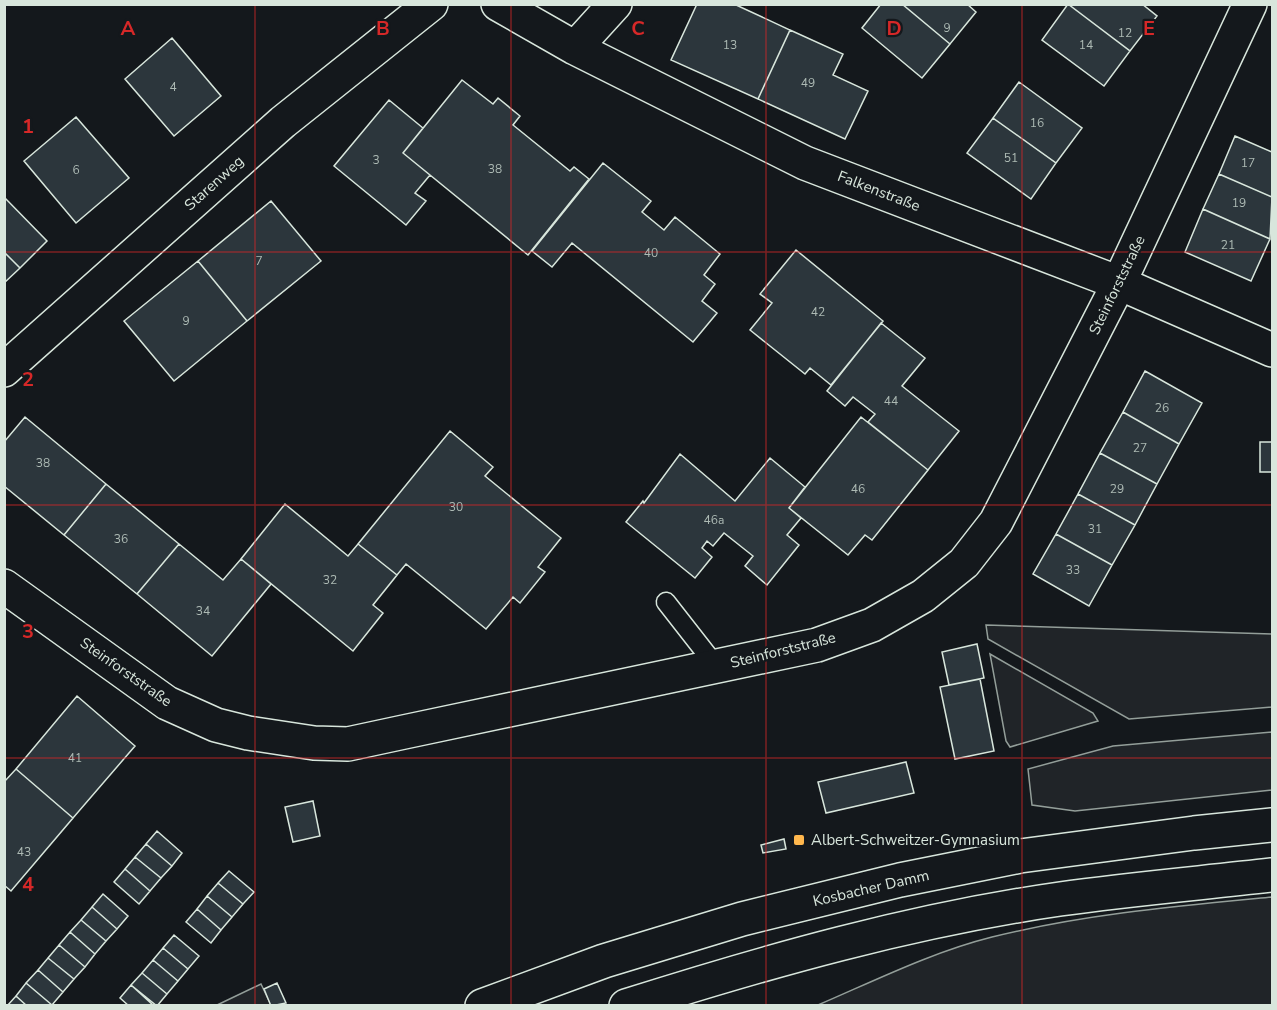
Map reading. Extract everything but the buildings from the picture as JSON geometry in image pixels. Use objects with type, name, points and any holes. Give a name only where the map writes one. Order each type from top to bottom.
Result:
[{"type":"street","name":"Starenweg","points":[[4,370],[283,122],[430,4]]},
{"type":"street","name":"Falkenstraße","points":[[498,4],[575,48],[805,163],[1119,283],[1272,350]]},
{"type":"street","points":[[575,48],[615,4]]},
{"type":"street","name":"Steinforststraße","points":[[4,586],[167,703],[216,725],[248,733],[314,743],[348,744],[817,645],[872,625],[923,596],[964,563],[996,522],[1119,283],[1250,4]]},
{"type":"street","name":"Kosbacher Damm","points":[[482,1005],[615,957],[742,919],[900,880],[1020,856],[1272,825]]},
{"type":"street","points":[[626,1005],[806,952],[976,914],[1059,899],[1272,875]]},
{"type":"lane","points":[[666,602],[716,666]]},
{"type":"shaded area","points":[[986,625],[1272,634],[1272,707],[1129,719],[988,639]]},
{"type":"shaded area","points":[[990,654],[1093,713],[1098,721],[1010,747],[1006,741]]},
{"type":"shaded area","points":[[1272,732],[1272,790],[1075,811],[1032,805],[1028,769],[1113,746]]},
{"type":"shaded area","points":[[1272,897],[1272,1005],[818,1005],[925,959],[992,937],[1097,917]]},
{"type":"shaded area","points":[[261,984],[271,1005],[215,1006]]},
{"type":"place","name":"Albert-Schweitzer-Gymnasium","points":[[799,840]]}]
